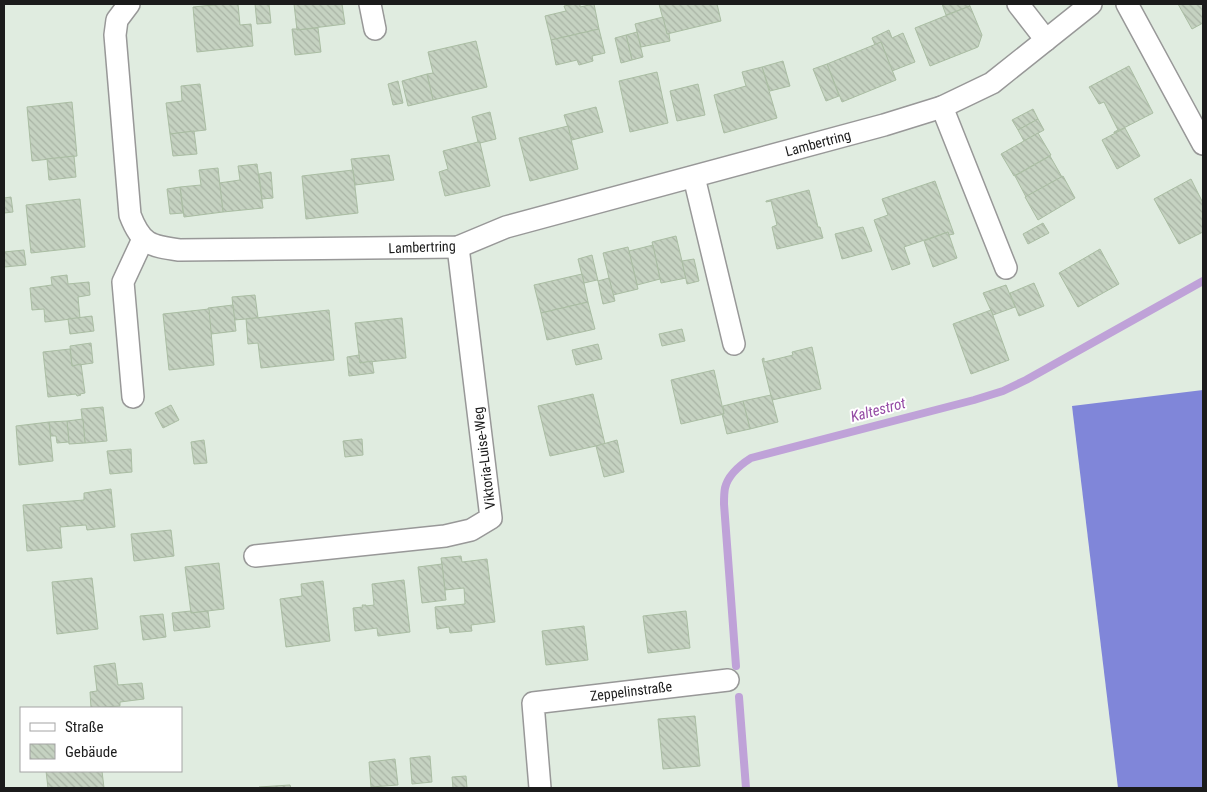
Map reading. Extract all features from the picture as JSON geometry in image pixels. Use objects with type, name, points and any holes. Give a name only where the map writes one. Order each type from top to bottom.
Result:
[{"type":"street","points":[[129,4],[117,20],[115,34],[130,215],[134,227],[143,239],[124,282],[133,397]]},
{"type":"street","points":[[370,4],[375,29]]},
{"type":"street","points":[[1018,4],[1046,40]]},
{"type":"street","name":"Lambertring","points":[[143,239],[158,247],[178,250],[458,247],[506,228],[884,126],[942,106],[992,83],[1091,4]]},
{"type":"street","points":[[1127,4],[1203,144]]},
{"type":"street","points":[[942,106],[1006,268]]},
{"type":"street","points":[[694,176],[734,344]]},
{"type":"street","name":"Viktoria-Luise-Weg","points":[[255,556],[445,536],[471,530],[491,518],[458,247]]},
{"type":"street","name":"Zeppelinstraße","points":[[540,788],[533,703],[728,680]]},
{"type":"shaded area","points":[[1203,390],[1203,788],[1118,788],[1072,406]]},
{"type":"building","points":[[238,4],[240,25],[251,24],[253,46],[197,52],[193,7]]},
{"type":"building","points":[[255,4],[269,4],[271,23],[257,24]]},
{"type":"building","points":[[294,4],[342,4],[345,24],[297,30]]},
{"type":"building","points":[[580,4],[580,7],[594,4],[599,29],[551,40],[545,16],[566,11],[564,6]]},
{"type":"building","points":[[659,4],[717,4],[721,21],[667,34]]},
{"type":"building","points":[[942,4],[969,4],[970,6],[946,15]]},
{"type":"building","points":[[1178,4],[1203,4],[1203,23],[1192,29]]},
{"type":"building","points":[[970,6],[982,35],[978,47],[930,66],[915,28]]},
{"type":"building","points":[[663,17],[670,41],[641,47],[635,24]]},
{"type":"building","points":[[318,28],[321,52],[295,55],[292,29]]},
{"type":"building","points":[[599,29],[605,53],[592,56],[593,61],[579,65],[577,60],[556,65],[551,40]]},
{"type":"building","points":[[889,30],[892,38],[903,33],[915,62],[892,71],[881,42],[875,45],[872,38]]},
{"type":"building","points":[[637,32],[643,57],[632,60],[626,35]]},
{"type":"building","points":[[626,35],[632,60],[621,63],[615,38]]},
{"type":"building","points":[[476,41],[487,87],[433,100],[427,74],[433,73],[428,52]]},
{"type":"building","points":[[881,42],[896,80],[842,102],[827,64]]},
{"type":"building","points":[[783,61],[790,86],[770,91],[762,67]]},
{"type":"building","points":[[827,64],[839,96],[826,101],[813,69]]},
{"type":"building","points":[[1129,66],[1153,113],[1114,133],[1118,130],[1104,102],[1099,104],[1089,87]]},
{"type":"building","points":[[762,67],[777,118],[724,133],[714,95],[746,86],[742,72]]},
{"type":"building","points":[[657,72],[668,123],[630,132],[619,81]]},
{"type":"building","points":[[427,74],[433,100],[408,106],[402,81]]},
{"type":"building","points":[[398,81],[403,103],[393,105],[388,84]]},
{"type":"building","points":[[200,84],[206,130],[170,134],[166,103],[182,101],[181,86]]},
{"type":"building","points":[[698,84],[705,115],[677,121],[670,91]]},
{"type":"building","points":[[72,102],[77,156],[32,161],[27,107]]},
{"type":"building","points":[[596,107],[603,132],[572,140],[564,115]]},
{"type":"building","points":[[1033,109],[1038,119],[1018,130],[1012,120]]},
{"type":"building","points":[[490,112],[496,139],[480,143],[478,142],[472,117]]},
{"type":"building","points":[[1038,119],[1044,130],[1024,141],[1018,130]]},
{"type":"building","points":[[568,126],[578,169],[530,181],[519,138]]},
{"type":"building","points":[[1125,128],[1140,156],[1117,169],[1102,140]]},
{"type":"building","points":[[194,131],[197,154],[173,156],[170,134]]},
{"type":"building","points":[[1038,133],[1051,155],[1014,176],[1001,154]]},
{"type":"building","points":[[480,143],[490,186],[445,196],[439,172],[448,169],[443,151]]},
{"type":"building","points":[[389,155],[394,180],[355,185],[351,159]]},
{"type":"building","points":[[74,156],[76,177],[49,180],[47,159]]},
{"type":"building","points":[[1050,156],[1062,177],[1026,197],[1015,176]]},
{"type":"building","points":[[257,164],[263,208],[223,212],[219,183],[240,180],[238,166]]},
{"type":"building","points":[[218,168],[223,212],[184,217],[180,187],[201,185],[199,170]]},
{"type":"building","points":[[353,170],[358,213],[306,219],[302,176]]},
{"type":"building","points":[[271,172],[273,198],[262,199],[259,174]]},
{"type":"building","points":[[1063,176],[1075,198],[1038,220],[1025,197]]},
{"type":"building","points":[[1191,179],[1203,203],[1203,232],[1179,244],[1154,199]]},
{"type":"building","points":[[935,181],[954,234],[949,235],[948,232],[904,247],[910,264],[892,270],[874,220],[888,215],[882,199]]},
{"type":"building","points":[[180,187],[183,213],[170,214],[167,189]]},
{"type":"building","points":[[809,190],[818,227],[820,227],[823,238],[777,249],[772,227],[777,225],[771,201],[766,201]]},
{"type":"building","points":[[11,197],[13,212],[4,213],[4,198]]},
{"type":"building","points":[[80,199],[85,247],[31,253],[26,205]]},
{"type":"building","points":[[1043,223],[1049,233],[1028,244],[1023,234]]},
{"type":"building","points":[[863,227],[872,251],[842,259],[835,234]]},
{"type":"building","points":[[948,232],[957,258],[933,267],[924,241]]},
{"type":"building","points":[[676,236],[686,278],[661,283],[652,242]]},
{"type":"building","points":[[653,245],[660,279],[637,285],[629,251]]},
{"type":"building","points":[[628,247],[638,289],[613,295],[603,253]]},
{"type":"building","points":[[1100,249],[1119,284],[1078,307],[1059,273]]},
{"type":"building","points":[[24,250],[26,265],[4,267],[4,252]]},
{"type":"building","points":[[592,255],[598,281],[584,283],[578,259]]},
{"type":"building","points":[[694,259],[699,281],[687,284],[682,261]]},
{"type":"building","points":[[582,274],[588,302],[541,313],[534,285]]},
{"type":"building","points":[[67,275],[68,284],[89,282],[90,295],[78,297],[80,318],[45,322],[44,309],[32,310],[30,288],[52,285],[51,277]]},
{"type":"building","points":[[609,278],[615,301],[603,304],[598,281]]},
{"type":"building","points":[[1034,283],[1044,306],[1019,316],[1010,293]]},
{"type":"building","points":[[1006,285],[1015,307],[993,315],[983,293]]},
{"type":"building","points":[[255,295],[258,318],[234,320],[232,297]]},
{"type":"building","points":[[588,302],[595,329],[547,340],[541,313]]},
{"type":"building","points":[[233,305],[236,331],[211,334],[208,308]]},
{"type":"building","points":[[209,309],[214,365],[169,370],[163,314]]},
{"type":"building","points":[[329,310],[334,360],[261,368],[258,343],[248,344],[246,319]]},
{"type":"building","points":[[991,310],[1009,360],[971,374],[953,324]]},
{"type":"building","points":[[92,316],[94,331],[70,334],[68,319]]},
{"type":"building","points":[[402,318],[406,358],[360,363],[355,323]]},
{"type":"building","points":[[682,329],[685,341],[662,346],[659,334]]},
{"type":"building","points":[[91,343],[93,363],[72,366],[70,346]]},
{"type":"building","points":[[598,344],[602,359],[576,365],[572,350]]},
{"type":"building","points":[[812,347],[821,389],[772,400],[762,359],[764,358],[764,362],[793,355],[792,352]]},
{"type":"building","points":[[70,349],[72,366],[81,364],[85,393],[77,396],[76,394],[48,397],[43,352]]},
{"type":"building","points":[[359,355],[360,363],[372,361],[374,373],[349,376],[347,357]]},
{"type":"building","points":[[714,370],[724,414],[681,424],[671,380]]},
{"type":"building","points":[[593,394],[605,444],[550,456],[538,406]]},
{"type":"building","points":[[771,395],[778,422],[750,429],[743,401]]},
{"type":"building","points":[[743,401],[750,429],[727,434],[722,414],[724,414],[723,406]]},
{"type":"building","points":[[171,405],[179,420],[163,428],[155,413]]},
{"type":"building","points":[[103,407],[107,441],[85,443],[81,409]]},
{"type":"building","points":[[83,419],[85,443],[69,444],[67,421]]},
{"type":"building","points":[[67,421],[69,442],[57,443],[56,436],[51,436],[49,422]]},
{"type":"building","points":[[49,422],[53,461],[19,465],[16,426]]},
{"type":"building","points":[[362,439],[363,455],[345,457],[343,441]]},
{"type":"building","points":[[204,440],[207,463],[194,464],[191,442]]},
{"type":"building","points":[[617,440],[624,472],[604,477],[596,446]]},
{"type":"building","points":[[131,449],[132,472],[110,474],[107,451]]},
{"type":"building","points":[[111,489],[115,527],[87,530],[86,525],[60,527],[62,548],[27,551],[23,505],[84,500],[84,493]]},
{"type":"building","points":[[171,530],[174,556],[134,561],[131,534]]},
{"type":"building","points":[[461,556],[462,562],[487,559],[495,622],[471,625],[472,631],[450,633],[449,627],[437,629],[435,607],[465,604],[464,588],[445,590],[441,558]]},
{"type":"building","points":[[219,563],[224,609],[191,613],[185,567]]},
{"type":"building","points":[[442,564],[446,600],[422,603],[418,567]]},
{"type":"building","points":[[92,578],[98,629],[57,634],[52,582]]},
{"type":"building","points":[[404,580],[410,632],[378,636],[377,628],[355,631],[353,608],[363,607],[362,605],[374,605],[372,584]]},
{"type":"building","points":[[323,581],[330,641],[286,647],[280,599],[302,596],[301,584]]},
{"type":"building","points":[[191,611],[191,613],[208,611],[210,627],[174,631],[172,613]]},
{"type":"building","points":[[686,611],[690,648],[648,653],[643,616]]},
{"type":"building","points":[[163,614],[166,637],[143,640],[140,616]]},
{"type":"building","points":[[584,626],[588,660],[546,665],[542,631]]},
{"type":"building","points":[[115,663],[118,685],[142,683],[144,699],[120,702],[120,706],[91,707],[90,692],[97,691],[94,666]]},
{"type":"building","points":[[695,716],[700,766],[663,769],[658,719]]},
{"type":"building","points":[[430,756],[432,782],[412,784],[410,758]]},
{"type":"building","points":[[395,759],[398,785],[371,787],[369,762]]},
{"type":"building","points":[[46,772],[102,772],[104,788],[48,788]]},
{"type":"building","points":[[466,776],[467,788],[453,788],[452,777]]},
{"type":"building","points":[[290,785],[291,788],[259,787]]},
{"type":"waterway","name":"Kaltestrot","points":[[736,666],[724,498],[725,488],[729,479],[743,464],[751,458],[1003,391],[1203,281]]},
{"type":"waterway","name":"Kaltestrot","points":[[739,697],[746,788]]}]
